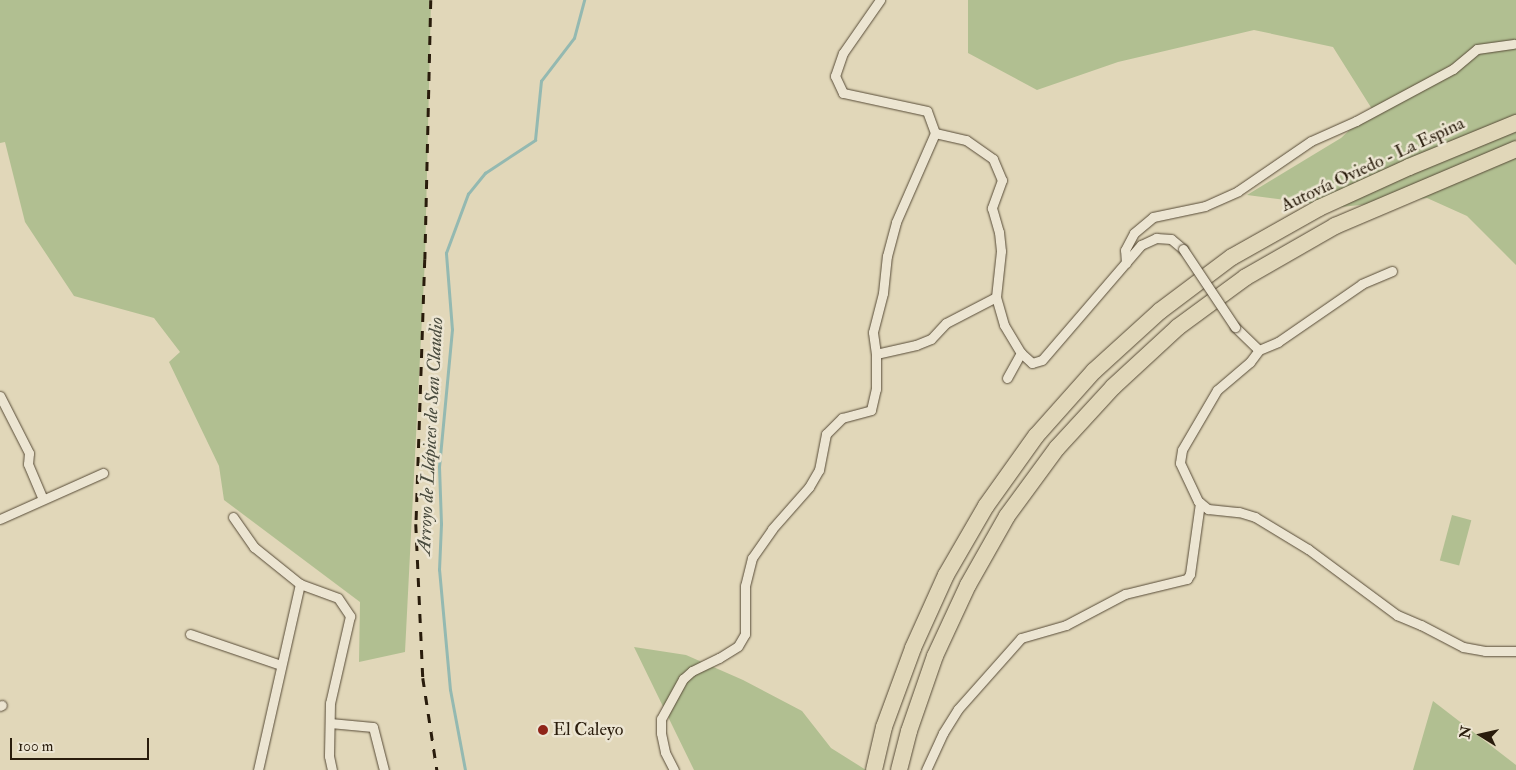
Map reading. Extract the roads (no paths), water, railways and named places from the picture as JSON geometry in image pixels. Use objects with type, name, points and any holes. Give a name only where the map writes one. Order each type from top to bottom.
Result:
[{"type":"highway","name":"Autovía Oviedo - La Espina","points":[[874,770],[884,728],[913,648],[946,575],[986,506],[1036,436],[1094,371],[1160,311],[1232,257],[1319,208],[1409,167],[1516,123]]},
{"type":"highway","points":[[899,770],[909,731],[935,656],[968,585],[1007,516],[1057,448],[1113,387],[1178,327],[1246,276],[1334,226],[1516,149]]},
{"type":"street","points":[[674,770],[665,752],[661,733],[661,719],[683,679],[692,671],[720,658],[738,646],[745,634],[745,586],[752,558],[772,529],[809,487],[819,470],[826,434],[842,418],[871,410],[876,390],[876,354],[873,332],[883,293],[887,256],[896,222],[935,133],[927,111],[843,93],[835,76],[842,53],[880,0]]},
{"type":"street","points":[[1126,263],[1125,250],[1134,233],[1154,217],[1205,206],[1238,191],[1311,141],[1356,121],[1453,69],[1478,50],[1514,44]]},
{"type":"street","points":[[935,133],[966,140],[993,159],[1002,180],[992,208],[999,232],[1002,252],[996,297],[1004,324],[1021,353],[1032,363],[1042,360],[1141,245],[1156,238],[1171,239],[1183,249],[1235,327],[1259,350]]},
{"type":"street","points":[[1392,271],[1362,284],[1278,342],[1259,350],[1250,362],[1217,390],[1182,450],[1180,463],[1200,503],[1208,509],[1239,512],[1255,517],[1308,549],[1397,615],[1464,647],[1516,651]]},
{"type":"street","points":[[876,354],[916,345],[931,338],[946,322],[996,297]]},
{"type":"street","points":[[1007,378],[1021,353]]},
{"type":"street","points":[[0,396],[30,453],[28,464],[43,499]]},
{"type":"street","points":[[0,519],[103,473]]},
{"type":"street","points":[[926,770],[943,733],[958,709],[1021,638],[1066,625],[1125,594],[1147,587],[1179,583],[1186,579],[1190,574],[1200,503]]},
{"type":"street","points":[[233,517],[254,547],[300,584],[338,598],[350,616],[330,703],[329,756],[332,770]]},
{"type":"street","points":[[258,770],[300,584]]},
{"type":"street","points":[[190,634],[281,665]]},
{"type":"street","points":[[330,723],[373,727],[384,770]]},
{"type":"waterway","name":"Arroyo de Llápices de San Claudio","points":[[465,770],[450,690],[439,570],[441,524],[439,467],[452,330],[446,253],[468,194],[485,173],[535,140],[541,81],[574,38],[584,0]]},
{"type":"railway","points":[[431,0],[416,524],[423,678],[437,770]]},
{"type":"place","name":"El Caleyo","points":[[543,730]]}]
